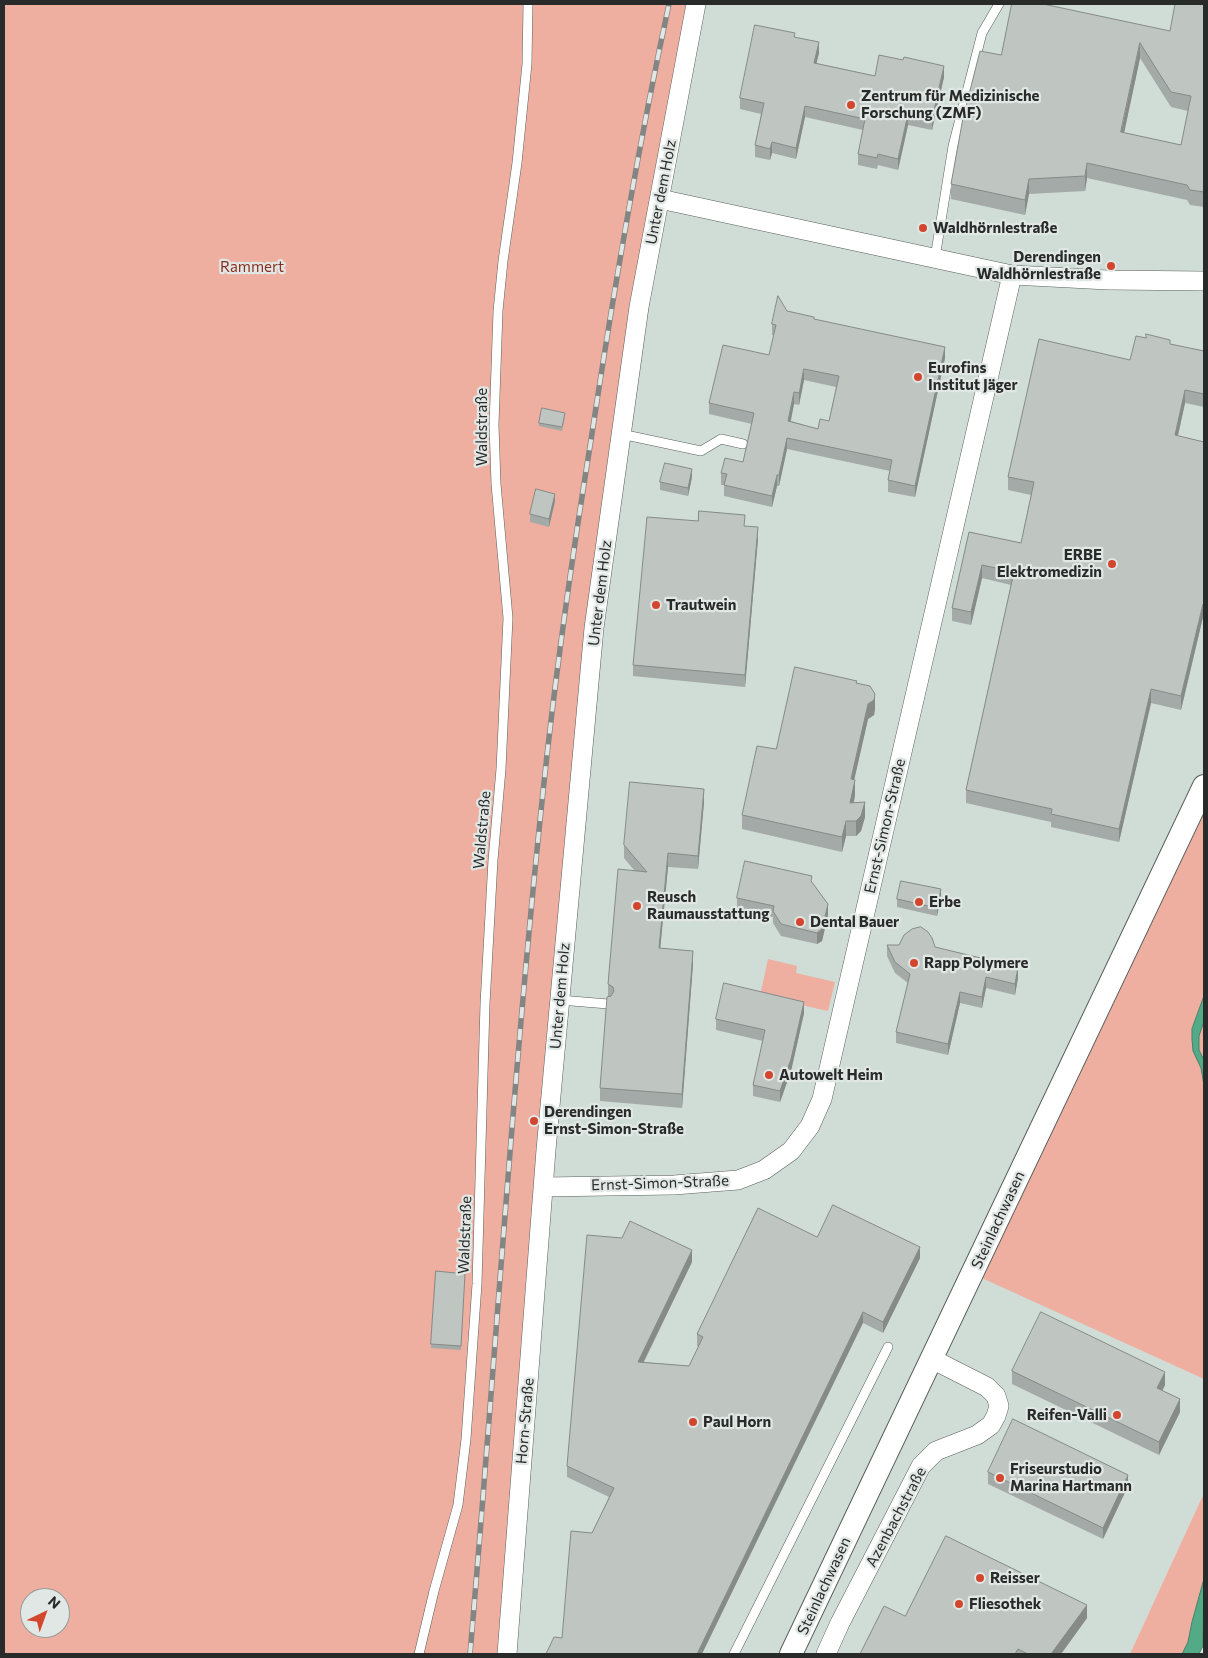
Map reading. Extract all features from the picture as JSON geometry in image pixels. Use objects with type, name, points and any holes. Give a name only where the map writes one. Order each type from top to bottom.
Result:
[{"type":"street","name":"Unter dem Holz","points":[[544,1187],[594,628],[639,308],[696,4]]},
{"type":"street","points":[[660,199],[1012,275],[1108,280],[1204,281]]},
{"type":"street","name":"Ernst-Simon-Straße","points":[[544,1187],[674,1184],[738,1180],[764,1170],[791,1151],[810,1126],[822,1099],[1012,275]]},
{"type":"street","name":"Steinlachwasen","points":[[791,1654],[1204,786]]},
{"type":"street","name":"Horn-Straße","points":[[507,1654],[544,1187]]},
{"type":"street","name":"Azenbachstraße","points":[[826,1654],[921,1466],[936,1451],[977,1435],[990,1425],[999,1406],[996,1396],[987,1388],[932,1359]]},
{"type":"lane","name":"Waldstraße","points":[[419,1654],[458,1505],[466,1439],[475,1303],[484,1004],[502,749],[508,618],[496,484],[494,425],[498,312],[517,163],[527,64],[528,4]]},
{"type":"lane","points":[[934,258],[953,146],[982,33],[999,4]]},
{"type":"lane","points":[[620,434],[701,450],[721,438],[743,444]]},
{"type":"lane","points":[[560,1000],[608,1004]]},
{"type":"lane","points":[[734,1654],[888,1347]]},
{"type":"shaded area","points":[[696,4],[1204,4],[1204,786],[973,1273],[1204,1379],[1204,1493],[1130,1654],[507,1654],[594,628]]},
{"type":"shaded area","points":[[1204,996],[1204,1021],[1199,1036],[1199,1050],[1204,1060],[1204,1085],[1201,1068],[1193,1051],[1192,1029]]},
{"type":"shaded area","points":[[1204,1579],[1203,1646],[1199,1654],[1182,1654],[1188,1642]]},
{"type":"green space","name":"Rammert","points":[[4,4],[696,4],[623,419],[507,1654],[4,1654]]},
{"type":"green space","points":[[1204,786],[1204,1379],[973,1274]]},
{"type":"green space","points":[[768,959],[797,966],[796,973],[835,982],[828,1011],[760,996]]},
{"type":"green space","points":[[1204,1493],[1204,1634],[1195,1654],[1130,1654]]},
{"type":"building","points":[[1012,4],[1043,4],[1170,31],[1175,4],[1204,4],[1204,192],[1190,190],[1187,185],[1087,163],[1085,176],[1029,179],[1025,200],[951,184],[963,118],[980,51],[1001,55]],"holes":[[[1140,43],[1171,92],[1191,96],[1181,145],[1121,132]]]},
{"type":"building","name":"Zentrum für Medizinische Forschung (ZMF)","points":[[755,25],[795,33],[794,37],[819,42],[814,63],[875,76],[879,55],[903,60],[904,57],[944,66],[932,119],[908,114],[898,159],[878,154],[877,158],[858,154],[865,119],[805,106],[796,148],[772,142],[770,149],[755,145],[764,103],[740,98]]},
{"type":"building","points":[[778,296],[787,311],[814,317],[814,319],[945,347],[915,486],[888,480],[892,460],[787,438],[779,475],[777,475],[772,496],[724,485],[727,474],[721,473],[725,458],[743,462],[754,413],[709,403],[723,345],[769,355],[776,325],[772,324]],"holes":[[[804,369],[839,376],[829,421],[820,419],[818,429],[788,421],[794,392],[799,393]]]},
{"type":"building","name":"ERBE Elektromedizin","points":[[1146,334],[1170,340],[1170,344],[1204,351],[1204,394],[1185,390],[1175,435],[1204,442],[1204,604],[1181,696],[1151,689],[1119,829],[1051,814],[1052,809],[966,790],[1014,572],[982,565],[971,612],[952,608],[969,532],[1021,543],[1034,482],[1008,477],[1039,339],[1130,360],[1136,336],[1146,338]]},
{"type":"building","points":[[542,408],[565,413],[562,427],[539,423]]},
{"type":"building","points":[[665,463],[692,469],[688,488],[660,482]]},
{"type":"building","points":[[536,489],[555,494],[549,519],[530,514]]},
{"type":"building","points":[[699,511],[745,515],[744,526],[758,527],[745,675],[633,665],[647,517],[698,521]]},
{"type":"building","points":[[795,667],[857,681],[856,683],[870,686],[875,694],[874,700],[868,704],[851,779],[855,780],[850,803],[865,802],[861,816],[856,821],[846,821],[842,837],[742,815],[757,746],[776,749]]},
{"type":"building","points":[[630,782],[704,789],[698,856],[668,853],[659,948],[693,951],[682,1094],[600,1088],[607,997],[611,996],[614,991],[613,987],[608,984],[618,869],[647,872],[624,845]]},
{"type":"building","points":[[745,861],[812,876],[811,881],[828,904],[822,929],[817,933],[781,924],[773,911],[774,906],[737,898]]},
{"type":"building","points":[[901,881],[941,889],[937,908],[897,899]]},
{"type":"building","points":[[921,927],[928,932],[935,947],[1018,967],[1015,984],[986,977],[982,997],[960,992],[948,1044],[896,1032],[910,974],[895,962],[887,945],[899,945],[904,935],[912,929]]},
{"type":"building","points":[[724,983],[804,1002],[791,1059],[780,1091],[753,1085],[765,1030],[716,1019]]},
{"type":"building","name":"Paul Horn","points":[[833,1205],[920,1247],[883,1322],[863,1312],[697,1654],[546,1654],[554,1637],[562,1638],[571,1531],[592,1533],[614,1488],[567,1466],[587,1235],[622,1238],[630,1221],[692,1250],[638,1362],[689,1366],[703,1337],[697,1334],[758,1208],[817,1237]]},
{"type":"building","points":[[436,1271],[465,1274],[461,1346],[431,1344]]},
{"type":"building","points":[[1041,1312],[1165,1372],[1157,1388],[1180,1399],[1159,1442],[1012,1371]]},
{"type":"building","points":[[1013,1419],[1128,1475],[1103,1528],[988,1472]]},
{"type":"building","points":[[946,1536],[1087,1605],[1051,1654],[1028,1654],[1018,1649],[1015,1654],[860,1654],[884,1606],[905,1616]]},
{"type":"railway","points":[[470,1654],[525,979],[552,715],[573,558],[608,331],[636,167],[669,4]]},
{"type":"place","name":"Zentrum für Medizinische Forschung (ZMF)","points":[[851,105]]},
{"type":"place","name":"Waldhörnlestraße","points":[[923,228]]},
{"type":"place","name":"Derendingen Waldhörnlestraße","points":[[1111,266]]},
{"type":"place","name":"Eurofins Institut Jäger","points":[[918,377]]},
{"type":"place","name":"ERBE Elektromedizin","points":[[1112,564]]},
{"type":"place","name":"Trautwein","points":[[656,605]]},
{"type":"place","name":"Erbe","points":[[919,902]]},
{"type":"place","name":"Reusch Raumausstattung","points":[[637,906]]},
{"type":"place","name":"Dental Bauer","points":[[800,922]]},
{"type":"place","name":"Rapp Polymere","points":[[914,963]]},
{"type":"place","name":"Autowelt Heim","points":[[769,1075]]},
{"type":"place","name":"Derendingen Ernst-Simon-Straße","points":[[534,1121]]},
{"type":"place","name":"Reifen-Valli","points":[[1117,1415]]},
{"type":"place","name":"Paul Horn","points":[[693,1422]]},
{"type":"place","name":"Friseurstudio Marina Hartmann","points":[[1000,1478]]},
{"type":"place","name":"Reisser","points":[[980,1578]]},
{"type":"place","name":"Fliesothek","points":[[959,1604]]}]
